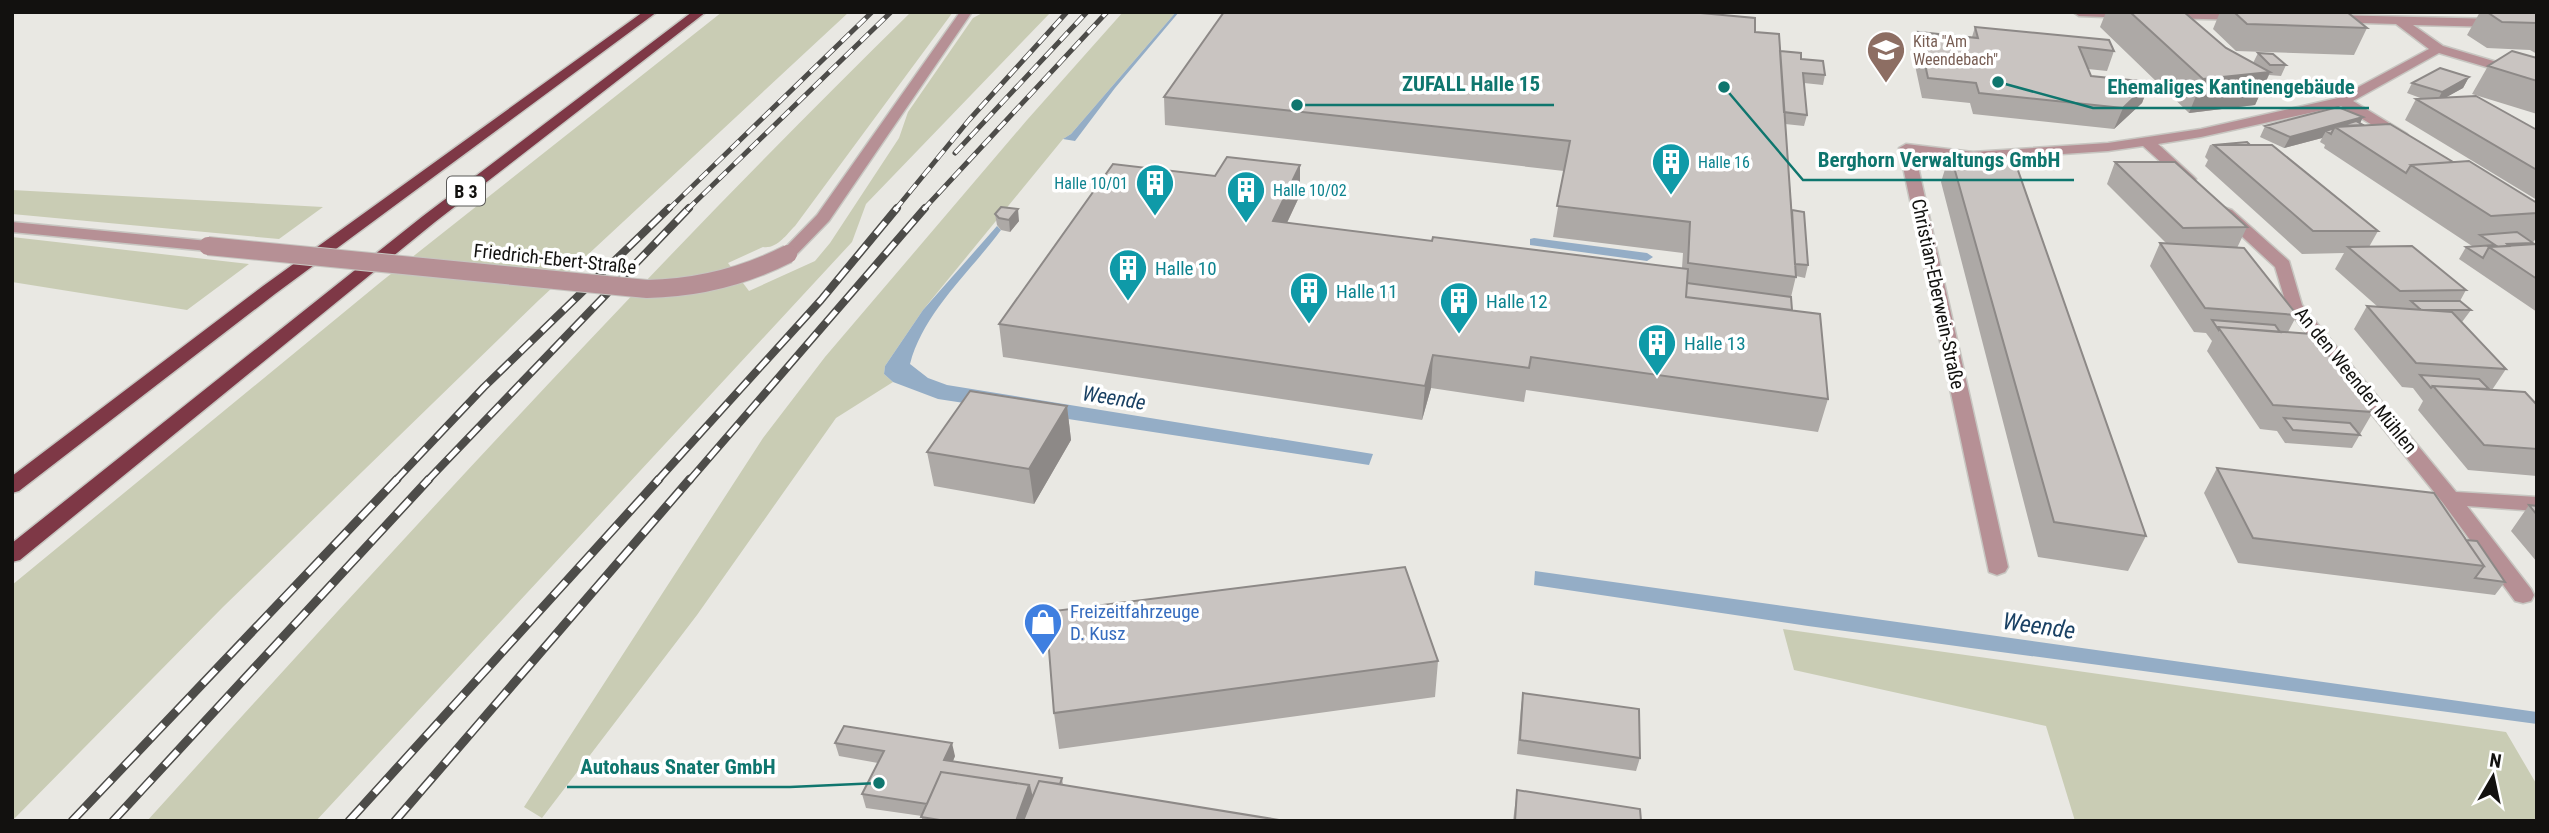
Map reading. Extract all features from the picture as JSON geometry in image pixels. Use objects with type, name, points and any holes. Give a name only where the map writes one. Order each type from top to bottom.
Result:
[{"type":"highway","name":"B 3","points":[[12,486],[269,290],[651,12]]},
{"type":"highway","name":"B 3","points":[[12,555],[407,236],[700,12]]},
{"type":"street","name":"Friedrich-Ebert-Straße","points":[[12,227],[646,289],[712,284],[754,271],[788,254],[823,218],[966,12]]},
{"type":"street","points":[[2079,12],[2260,17]]},
{"type":"street","points":[[2412,12],[2425,21]]},
{"type":"street","points":[[2315,18],[2537,24]]},
{"type":"street","points":[[2398,20],[2438,49],[2537,78]]},
{"type":"street","name":"Christian-Eberwein-Straße","points":[[1997,567],[1906,148],[1973,156],[2147,142],[2201,133],[2343,101],[2438,49]]},
{"type":"street","points":[[2343,101],[2412,143]]},
{"type":"street","name":"An den Weender Mühlen","points":[[2147,142],[2283,265],[2294,306],[2450,498],[2523,595]]},
{"type":"street","points":[[2450,498],[2537,503]]},
{"type":"green space","points":[[722,12],[849,12],[539,300],[223,607],[12,821],[12,585],[382,281]]},
{"type":"green space","points":[[911,12],[953,12],[795,226],[777,244],[763,247],[728,263],[749,291],[815,261],[830,243],[899,138],[908,112],[973,18],[984,12],[1051,12],[866,204],[852,242],[316,821],[147,821],[428,513],[618,310]]},
{"type":"green space","points":[[1123,12],[1176,12],[1071,134],[1063,139],[923,310],[885,366],[884,374],[893,382],[836,418],[697,615],[542,818],[524,807],[763,438],[825,357]]},
{"type":"green space","points":[[12,190],[323,207],[279,239],[12,214]]},
{"type":"green space","points":[[12,237],[249,264],[187,310],[12,282]]},
{"type":"green space","points":[[1783,629],[2506,732],[2537,785],[2537,821],[2075,821],[2046,726],[1794,670]]},
{"type":"water","points":[[1176,12],[1179,12],[1115,88],[1075,141],[1063,139],[1071,134]]},
{"type":"water","points":[[997,226],[1001,230],[936,310],[916,345],[910,364],[928,378],[947,385],[1373,454],[1369,465],[938,399],[893,382],[884,374],[885,366],[923,310]]},
{"type":"water","points":[[1535,571],[2537,712],[2537,724],[1808,626],[1534,585]]},
{"type":"building","points":[[1224,12],[1690,12],[1755,18],[1755,32],[1779,34],[1796,277],[1688,263],[1690,222],[1557,206],[1570,141],[1164,97]]},
{"type":"building","points":[[2130,12],[2184,12],[2226,48],[2270,72],[2203,79]]},
{"type":"building","points":[[2234,12],[2347,12],[2367,28],[2247,24]]},
{"type":"building","points":[[2487,12],[2537,12],[2537,23],[2502,22]]},
{"type":"building","points":[[1975,27],[2109,40],[2114,51],[2079,47],[2091,76],[2150,82],[2123,108],[1979,93],[1976,83],[1928,78],[1918,32],[1978,38]]},
{"type":"building","points":[[1780,51],[1801,53],[1801,59],[1823,61],[1825,75],[1803,73],[1807,115],[1784,112]]},
{"type":"building","points":[[2512,51],[2537,58],[2537,81],[2488,66]]},
{"type":"building","points":[[2258,53],[2273,54],[2286,65],[2270,65]]},
{"type":"building","points":[[2440,68],[2469,77],[2442,92],[2412,83]]},
{"type":"building","points":[[2476,96],[2537,130],[2537,170],[2416,99]]},
{"type":"building","points":[[2338,107],[2363,117],[2290,137],[2265,126]]},
{"type":"building","points":[[2356,121],[2363,125],[2340,126]]},
{"type":"building","points":[[2390,124],[2453,162],[2411,165],[2406,173],[2335,127]]},
{"type":"building","points":[[2247,142],[2250,145],[2214,145]]},
{"type":"building","points":[[2214,145],[2272,145],[2378,231],[2313,231]]},
{"type":"building","points":[[1950,153],[2014,159],[2146,536],[2054,522]]},
{"type":"building","points":[[1227,157],[1300,165],[1273,221],[1432,241],[1433,237],[1688,269],[1686,297],[1820,314],[1828,399],[1531,357],[1529,368],[1433,355],[1425,386],[999,324],[1113,164],[1215,176]]},
{"type":"building","points":[[2469,161],[2537,203],[2537,213],[2491,216],[2411,165]]},
{"type":"building","points":[[2115,162],[2175,162],[2247,227],[2183,228]]},
{"type":"building","points":[[1001,207],[1018,209],[1009,220],[999,218],[995,214]]},
{"type":"building","points":[[1792,210],[1804,212],[1808,265],[1795,264]]},
{"type":"building","points":[[2517,232],[2533,243],[2489,247],[2483,258],[2466,247],[2495,245],[2480,235]]},
{"type":"building","points":[[2160,243],[2244,248],[2297,315],[2205,308]]},
{"type":"building","points":[[2537,244],[2537,279],[2489,247]]},
{"type":"building","points":[[2412,246],[2466,290],[2400,291],[2348,247]]},
{"type":"building","points":[[1687,283],[1791,297],[1792,310],[1686,297]]},
{"type":"building","points":[[2411,301],[2460,301],[2471,310],[2421,310]]},
{"type":"building","points":[[2367,306],[2452,312],[2506,369],[2416,363]]},
{"type":"building","points":[[2212,320],[2275,325],[2280,332],[2218,329]]},
{"type":"building","points":[[2218,327],[2312,334],[2373,412],[2273,405]]},
{"type":"building","points":[[2420,375],[2479,379],[2489,389],[2431,388]]},
{"type":"building","points":[[2433,386],[2525,392],[2537,405],[2537,449],[2484,445]]},
{"type":"building","points":[[970,391],[1067,406],[1029,469],[927,452]]},
{"type":"building","points":[[2284,418],[2350,423],[2360,435],[2293,430]]},
{"type":"building","points":[[2217,468],[2434,493],[2484,566],[2253,538]]},
{"type":"building","points":[[2529,505],[2537,506],[2537,515]]},
{"type":"building","points":[[2466,540],[2477,541],[2505,582],[2475,578],[2484,566]]},
{"type":"building","points":[[1405,567],[1438,661],[1054,713],[1046,612]]},
{"type":"building","points":[[1523,693],[1639,709],[1640,758],[1520,740]]},
{"type":"building","points":[[844,726],[952,743],[944,760],[1062,778],[1060,784],[1039,781],[1032,798],[1029,785],[941,772],[927,804],[862,794],[884,751],[835,743]]},
{"type":"building","points":[[941,772],[1029,785],[1016,821],[946,821],[921,817]]},
{"type":"building","points":[[1039,781],[1285,821],[1023,821]]},
{"type":"building","points":[[1517,790],[1640,809],[1641,821],[1515,821]]},
{"type":"waterway","points":[[1534,242],[1647,257]]},
{"type":"railway","points":[[668,210],[872,12]]},
{"type":"railway","points":[[688,209],[891,12]]},
{"type":"railway","points":[[895,210],[969,120],[1067,12]]},
{"type":"railway","points":[[955,153],[1087,12]]},
{"type":"railway","points":[[923,210],[1107,12]]},
{"type":"railway","points":[[395,481],[484,387],[669,208]]},
{"type":"railway","points":[[657,481],[821,300],[897,208]]},
{"type":"railway","points":[[689,481],[925,208]]},
{"type":"railway","points":[[427,481],[688,209]]},
{"type":"railway","points":[[72,821],[397,479]]},
{"type":"railway","points":[[113,821],[429,479]]},
{"type":"railway","points":[[349,821],[659,479]]},
{"type":"railway","points":[[395,821],[690,479]]},
{"type":"place","name":"Ehemaliges Kantinengebäude","points":[[1998,82]]},
{"type":"place","name":"Kita \"Am Weendebach\"","points":[[1886,84]]},
{"type":"place","name":"Berghorn Verwaltungs GmbH","points":[[1724,87]]},
{"type":"place","name":"ZUFALL Halle 15","points":[[1297,105]]},
{"type":"place","name":"Halle 16","points":[[1671,196]]},
{"type":"place","name":"Halle 10/01","points":[[1155,217]]},
{"type":"place","name":"Halle 10/02","points":[[1246,224]]},
{"type":"place","name":"Halle 10","points":[[1128,302]]},
{"type":"place","name":"Halle 11","points":[[1309,325]]},
{"type":"place","name":"Halle 12","points":[[1459,335]]},
{"type":"place","name":"Halle 13","points":[[1657,377]]},
{"type":"place","name":"Freizeitfahrzeuge D. Kusz","points":[[1043,656]]},
{"type":"place","name":"Autohaus Snater GmbH","points":[[879,783]]},
{"type":"water label","name":"Weende","points":[[1114,398]]},
{"type":"water label","name":"Weende","points":[[2039,626]]}]
